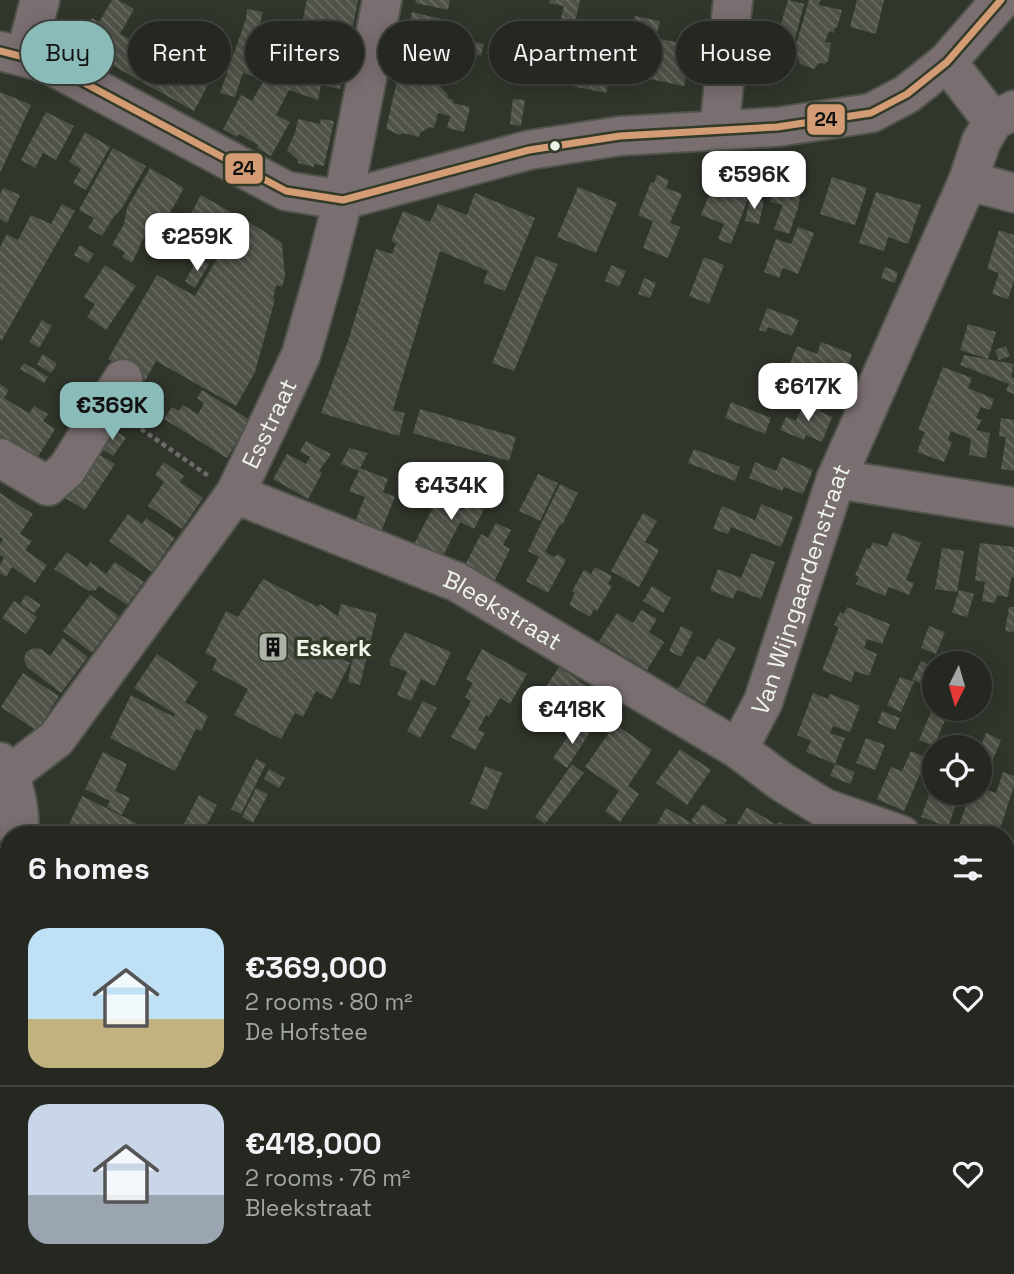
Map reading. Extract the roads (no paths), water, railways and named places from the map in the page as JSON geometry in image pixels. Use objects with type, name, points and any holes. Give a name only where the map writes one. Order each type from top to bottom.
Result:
[{"type":"street","points":[[40,0],[12,54],[47,63],[286,191],[343,200],[529,150],[620,136],[777,127],[871,113],[907,94],[947,62],[1001,0]]},
{"type":"street","name":"Esstraat","points":[[5,769],[56,739],[235,494],[301,355],[343,200],[382,0]]},
{"type":"street","points":[[719,130],[733,0]]},
{"type":"street","points":[[947,62],[1003,116]]},
{"type":"street","name":"Van Wijngaardenstraat","points":[[738,750],[763,702],[836,479],[968,181],[981,142],[1003,116]]},
{"type":"street","points":[[968,181],[1014,193]]},
{"type":"street","points":[[0,458],[48,486],[67,469],[115,392]]},
{"type":"street","points":[[836,479],[1014,507]]},
{"type":"street","name":"Bleekstraat","points":[[235,494],[457,582],[738,750],[782,782],[820,822],[845,826]]},
{"type":"street","points":[[5,769],[17,799],[18,826]]},
{"type":"place","name":"Eskerk","points":[[273,647]]}]
